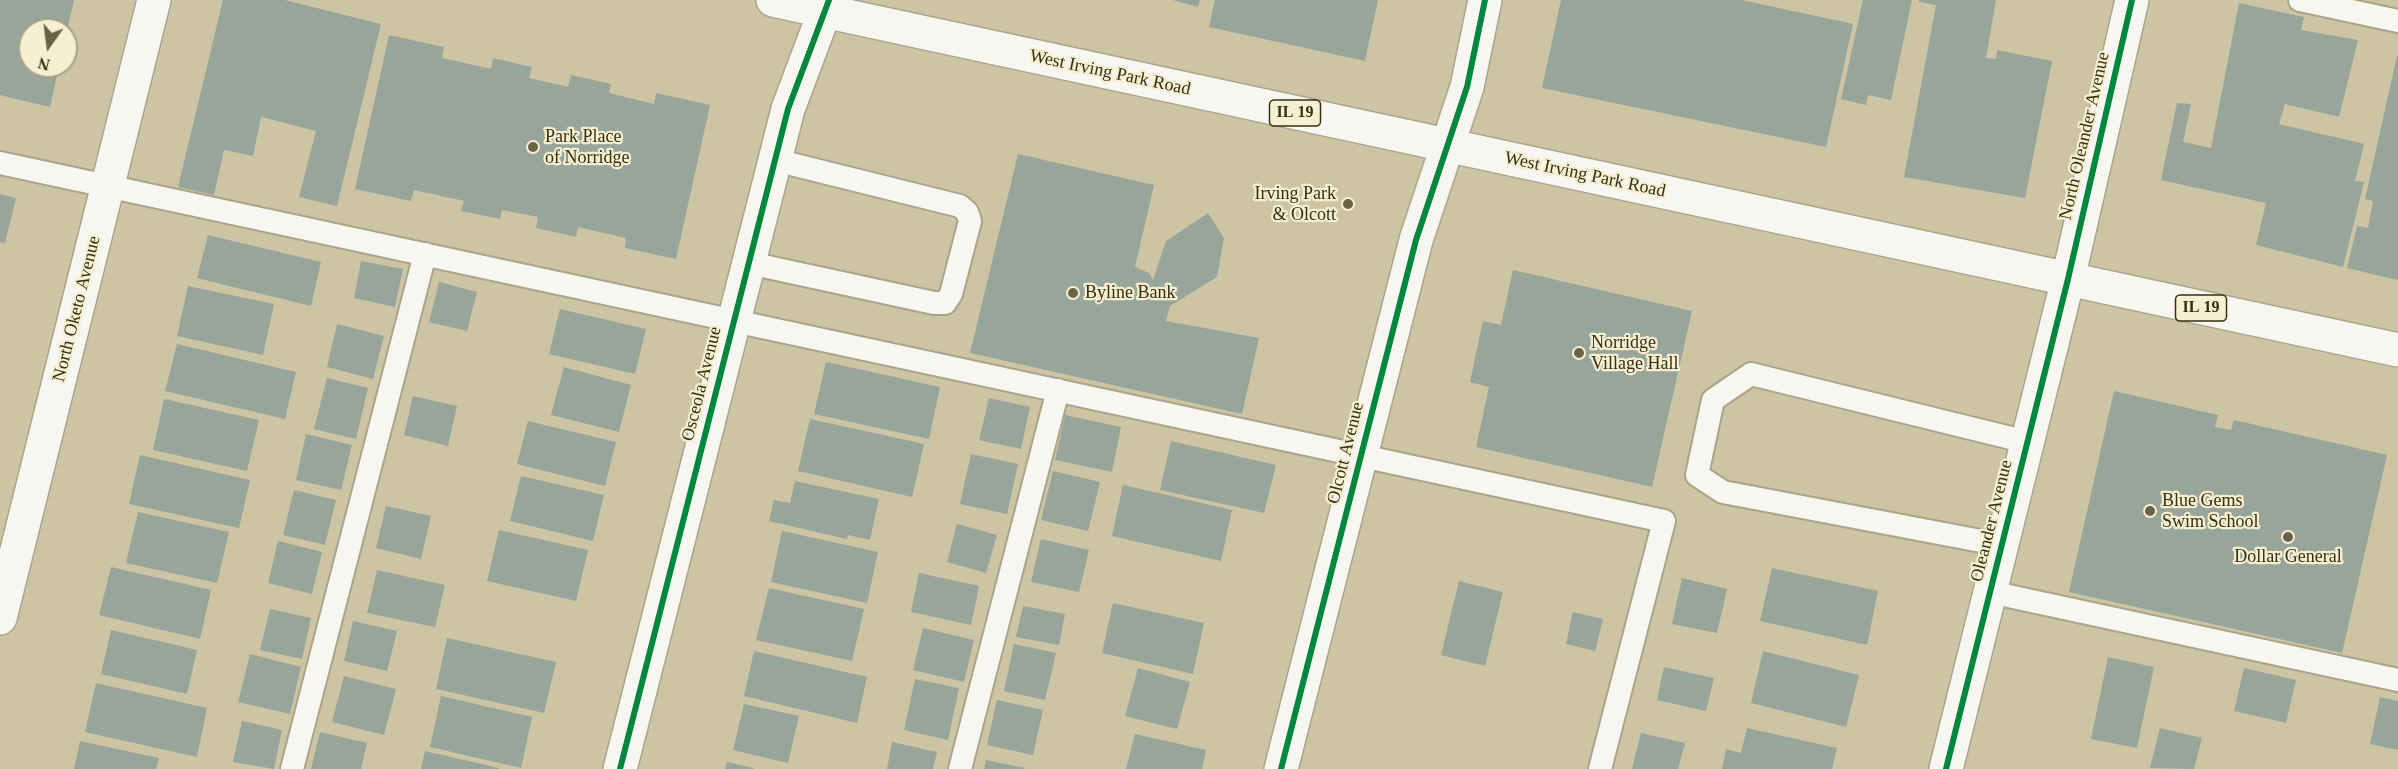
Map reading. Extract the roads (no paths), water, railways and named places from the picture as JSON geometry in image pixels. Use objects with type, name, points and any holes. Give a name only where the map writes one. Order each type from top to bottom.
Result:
[{"type":"street","name":"North Oketo Avenue","points":[[0,618],[154,0]]},
{"type":"street","name":"West Irving Park Road","points":[[773,0],[828,6],[1446,146],[2398,350]]},
{"type":"street","name":"Olcott Avenue","points":[[1281,769],[1416,240],[1467,87],[1485,0]]},
{"type":"street","name":"North Oleander Avenue","points":[[2068,279],[2132,0]]},
{"type":"street","name":"Osceola Avenue","points":[[620,769],[788,109],[828,6]]},
{"type":"street","name":"Oleander Avenue","points":[[1946,769],[2068,279]]},
{"type":"lane","points":[[2300,0],[2398,21]]},
{"type":"lane","points":[[749,263],[934,303],[945,303],[951,294],[970,221],[967,212],[960,206],[775,160]]},
{"type":"lane","points":[[0,163],[1664,520],[1600,769]]},
{"type":"lane","points":[[292,769],[425,254]]},
{"type":"lane","points":[[2002,545],[1723,492],[1697,475],[1713,400],[1751,374],[2027,442]]},
{"type":"lane","points":[[960,769],[1058,390]]},
{"type":"lane","points":[[1990,592],[2398,680]]},
{"type":"place","name":"Park Place of Norridge","points":[[533,147]]},
{"type":"place","name":"Irving Park & Olcott","points":[[1348,204]]},
{"type":"place","name":"Byline Bank","points":[[1073,293]]},
{"type":"place","name":"Norridge Village Hall","points":[[1579,353]]},
{"type":"place","name":"Blue Gems Swim School","points":[[2150,511]]},
{"type":"place","name":"Dollar General","points":[[2288,537]]}]
